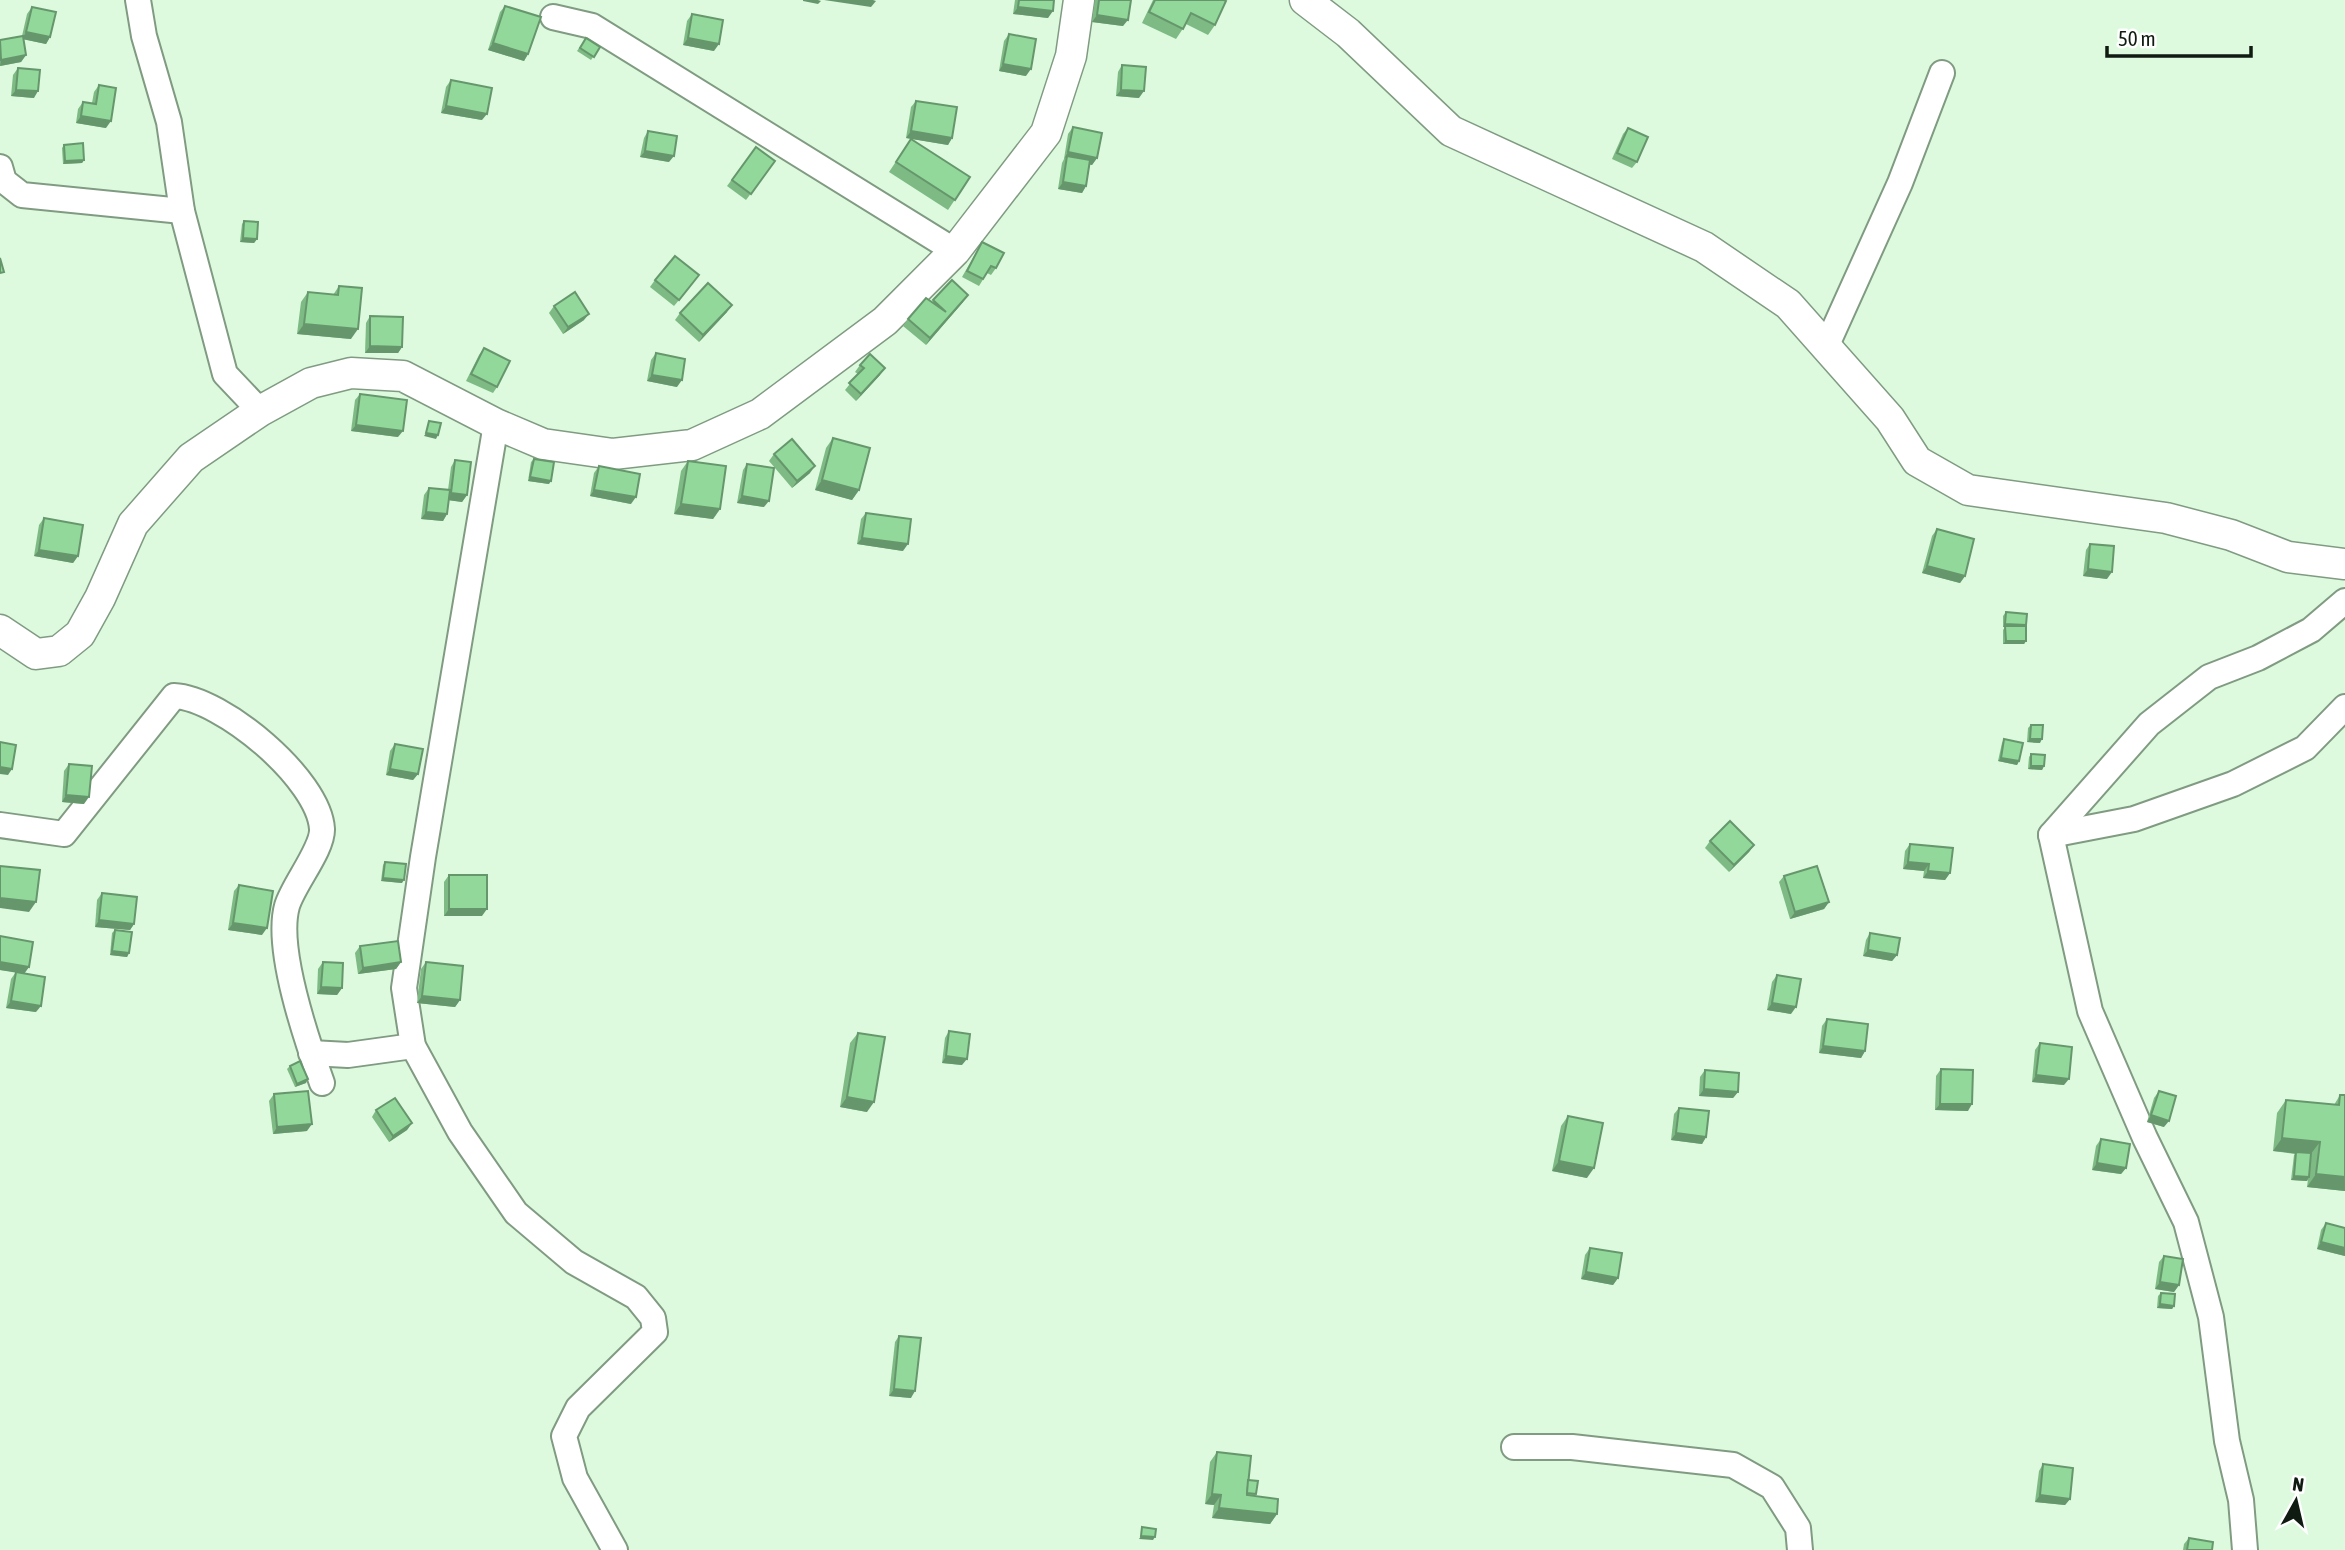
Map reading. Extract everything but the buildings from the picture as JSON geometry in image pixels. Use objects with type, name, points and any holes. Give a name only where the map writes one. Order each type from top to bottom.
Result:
[{"type":"main road","points":[[0,630],[36,654],[59,651],[80,634],[100,598],[133,524],[191,458],[260,411],[311,383],[351,373],[403,376],[496,424],[543,444],[613,454],[692,445],[760,414],[885,321],[956,251],[1046,133],[1071,56],[1079,0]]},
{"type":"main road","points":[[1305,0],[1348,33],[1451,131],[1704,247],[1788,304],[1890,419],[1917,461],[1968,490],[2166,518],[2231,535],[2288,557],[2345,564]]},
{"type":"street","points":[[138,0],[144,36],[169,122],[182,211],[225,374],[260,411]]},
{"type":"street","points":[[553,17],[593,26],[956,251]]},
{"type":"street","points":[[1826,347],[1900,183],[1942,73]]},
{"type":"street","points":[[0,167],[4,181],[22,195],[182,211]]},
{"type":"street","points":[[496,424],[423,856],[404,988],[413,1046],[460,1132],[516,1213],[573,1262],[636,1297],[653,1318],[655,1332],[578,1408],[564,1436],[575,1478],[615,1550]]},
{"type":"street","points":[[2051,835],[2149,724],[2209,677],[2258,658],[2311,630],[2345,601]]},
{"type":"street","points":[[0,825],[64,834],[174,696],[193,697],[218,710],[286,762],[320,815],[322,832],[286,908],[287,965],[322,1083]]},
{"type":"street","points":[[2051,835],[2134,819],[2233,784],[2305,748],[2345,707]]},
{"type":"street","points":[[2051,835],[2090,1011],[2145,1138],[2186,1222],[2211,1317],[2227,1441],[2241,1500],[2245,1550]]},
{"type":"street","points":[[311,1053],[348,1055],[413,1046]]},
{"type":"street","points":[[1514,1447],[1572,1447],[1733,1465],[1772,1487],[1798,1528],[1800,1550]]}]
